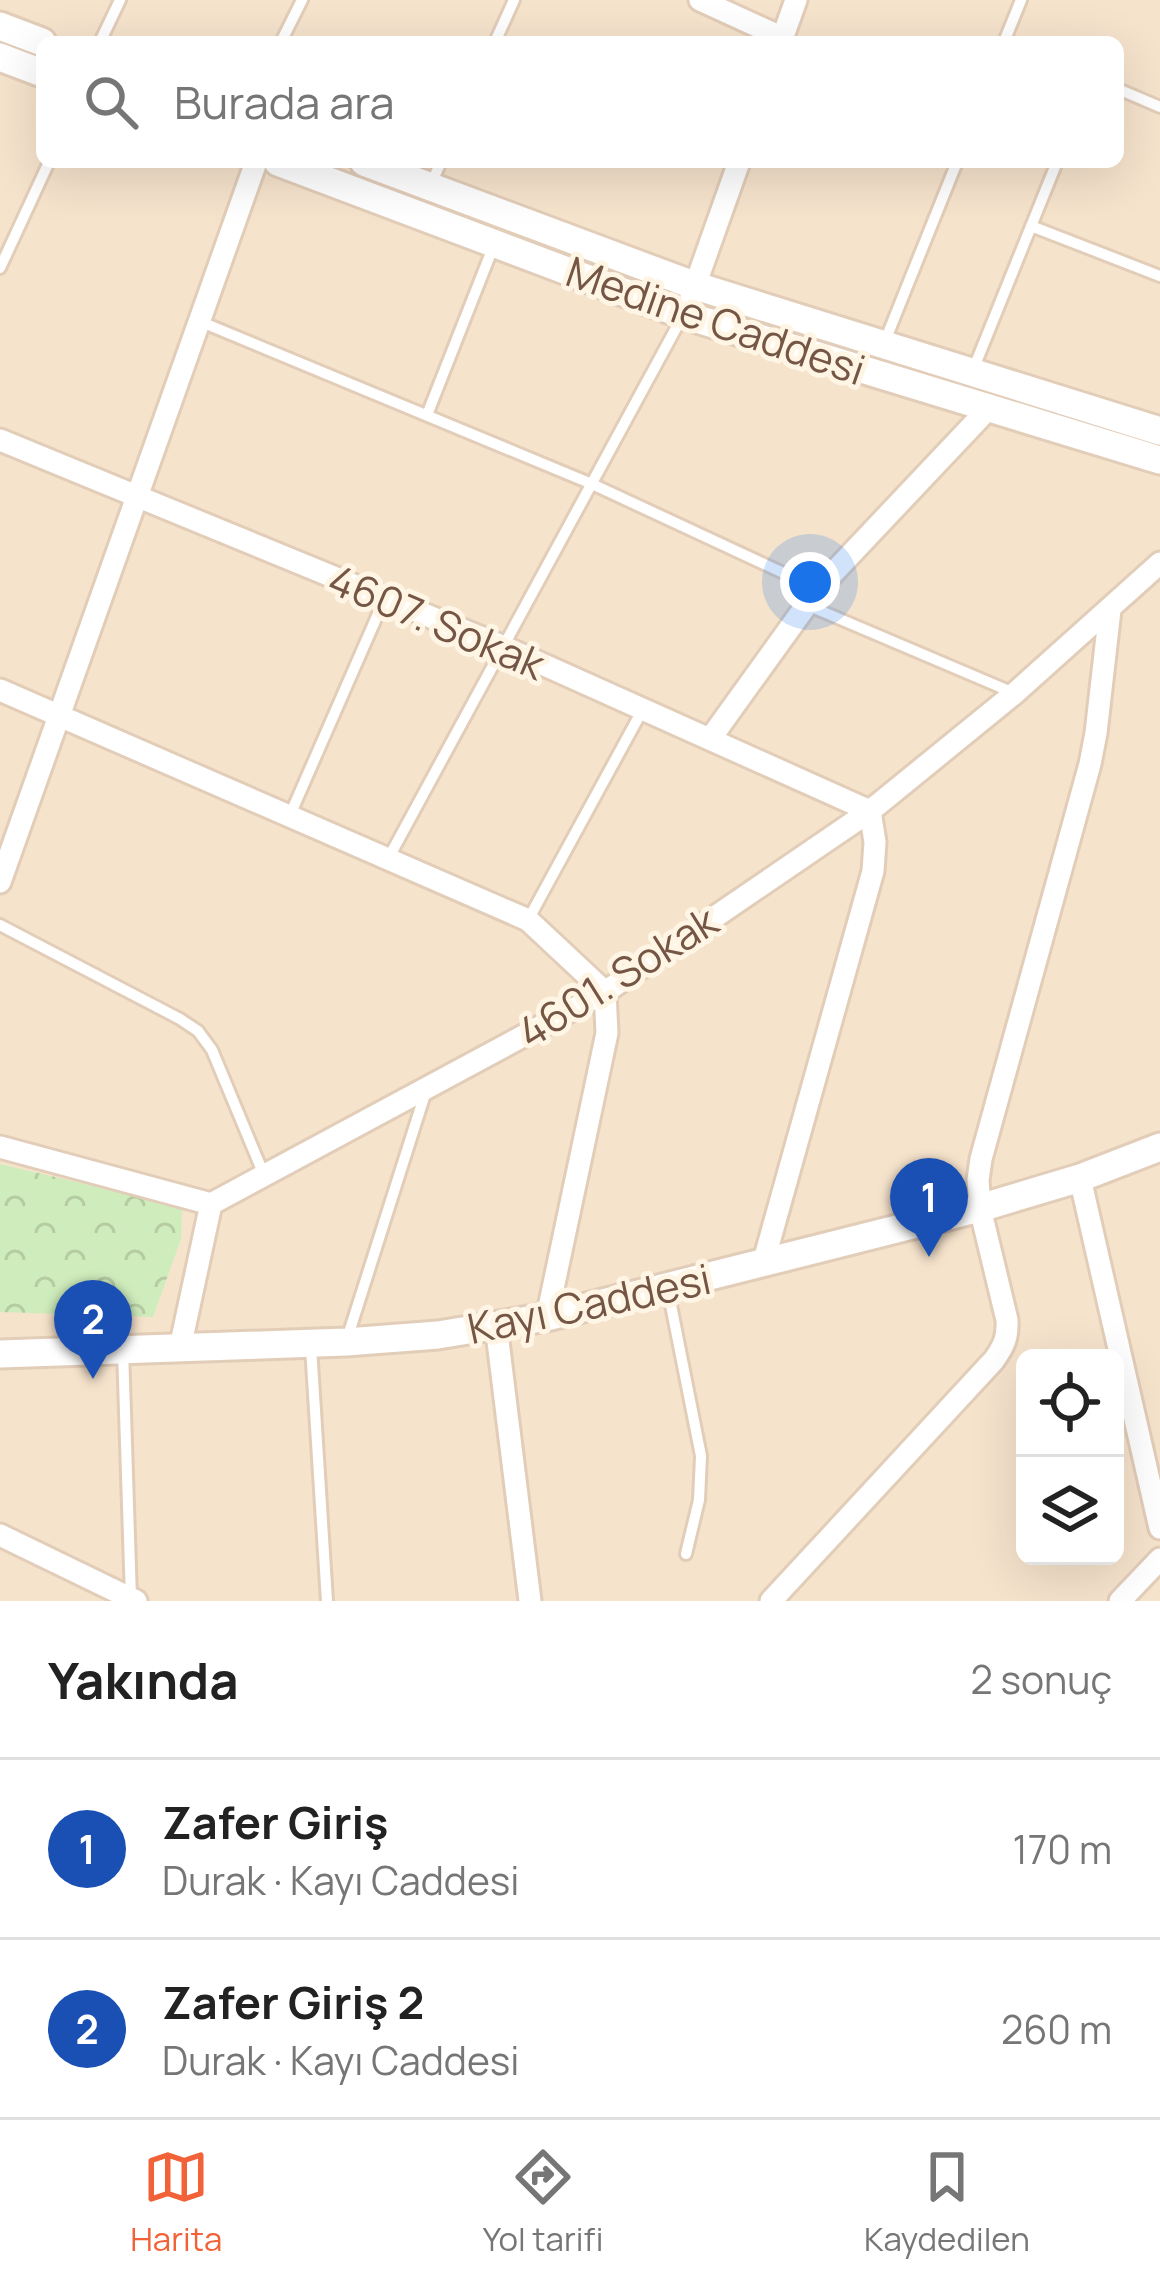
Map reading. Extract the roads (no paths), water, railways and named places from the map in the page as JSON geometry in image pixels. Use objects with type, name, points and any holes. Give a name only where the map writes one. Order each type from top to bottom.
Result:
[{"type":"street","points":[[700,0],[774,36]]},
{"type":"street","points":[[783,36],[796,0]]},
{"type":"street","points":[[0,26],[36,40]]},
{"type":"street","points":[[0,57],[36,71]]},
{"type":"street","points":[[0,882],[254,168]]},
{"type":"street","name":"Medine Caddesi","points":[[294,168],[683,314],[1160,460]]},
{"type":"street","name":"Medine Caddesi","points":[[400,168],[436,174],[696,286],[1160,431]]},
{"type":"street","points":[[683,314],[737,168]]},
{"type":"street","points":[[710,739],[813,597],[988,409]]},
{"type":"street","name":"4607. Sokak","points":[[0,440],[504,646],[870,811]]},
{"type":"street","name":"4601. Sokak","points":[[211,1204],[605,992],[870,811],[1015,693],[1160,563]]},
{"type":"street","points":[[771,1601],[1004,1346],[1007,1320],[980,1208],[978,1180],[987,1128],[1090,764],[1110,610]]},
{"type":"street","points":[[0,690],[528,920],[605,992],[607,1033],[547,1317]]},
{"type":"street","points":[[763,1264],[873,871],[870,811]]},
{"type":"street","name":"Kayı Caddesi","points":[[0,1354],[346,1342],[438,1335],[547,1317],[980,1208],[1080,1178],[1158,1142]]},
{"type":"street","points":[[0,1147],[211,1204],[179,1348]]},
{"type":"street","points":[[1080,1178],[1160,1528]]},
{"type":"street","points":[[496,1325],[530,1601]]},
{"type":"street","points":[[0,1535],[134,1600]]},
{"type":"street","points":[[1120,1601],[1160,1559]]},
{"type":"lane","points":[[103,36],[120,0]]},
{"type":"lane","points":[[284,36],[302,0]]},
{"type":"lane","points":[[498,36],[514,0]]},
{"type":"lane","points":[[1010,36],[1021,0]]},
{"type":"lane","points":[[1124,91],[1160,107]]},
{"type":"lane","points":[[0,268],[46,168]]},
{"type":"lane","points":[[884,344],[955,168]]},
{"type":"lane","points":[[972,372],[1055,168]]},
{"type":"lane","points":[[1031,226],[1160,276]]},
{"type":"lane","points":[[427,415],[495,243]]},
{"type":"lane","points":[[388,859],[683,314]]},
{"type":"lane","points":[[199,321],[592,484],[1015,693]]},
{"type":"lane","points":[[289,816],[385,598]]},
{"type":"lane","points":[[528,920],[643,709]]},
{"type":"lane","points":[[0,925],[198,1031],[212,1050],[264,1175]]},
{"type":"lane","points":[[346,1342],[427,1087]]},
{"type":"lane","points":[[668,1287],[701,1456],[699,1499],[686,1554]]},
{"type":"lane","points":[[310,1344],[327,1601]]},
{"type":"lane","points":[[123,1350],[134,1600]]},
{"type":"place","name":"Zafer Giriş","points":[[929,1257]]},
{"type":"place","name":"Zafer Giriş 2","points":[[93,1379]]}]
